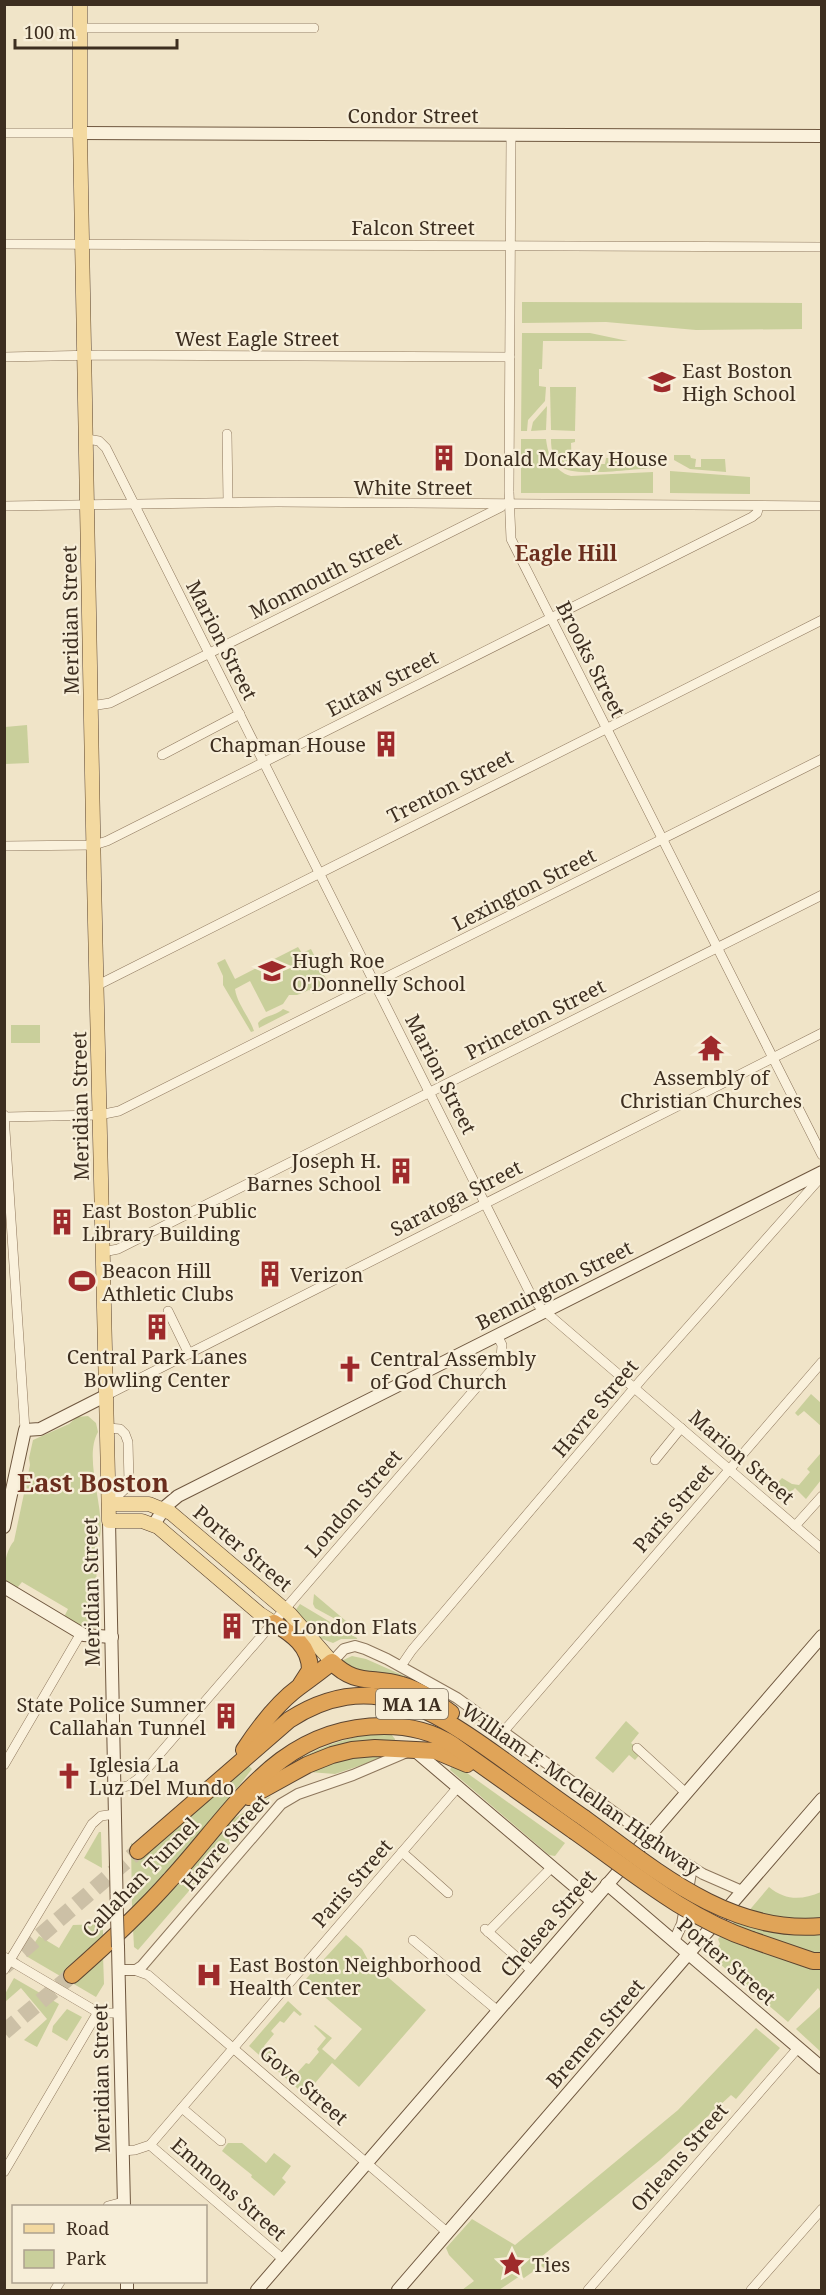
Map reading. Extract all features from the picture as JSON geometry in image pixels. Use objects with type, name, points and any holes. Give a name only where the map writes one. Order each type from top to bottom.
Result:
[{"type":"highway","points":[[230,1771],[261,1726],[299,1686],[309,1671],[307,1654],[279,1616]]},
{"type":"highway","points":[[299,1686],[309,1681],[332,1662],[350,1676],[393,1683],[420,1692],[501,1750],[525,1776]]},
{"type":"highway","name":"William F. McClellan Highway","points":[[230,1771],[275,1731],[307,1710],[338,1700],[372,1696],[401,1701],[433,1713],[458,1727],[525,1776],[579,1825],[686,1909],[718,1927],[752,1940],[780,1947],[822,1950]]},
{"type":"highway","name":"William F. McClellan Highway","points":[[235,1806],[263,1774],[286,1755],[326,1736],[364,1727],[398,1727],[432,1734],[453,1744],[500,1778],[719,1908],[775,1925],[822,1926]]},
{"type":"highway","points":[[235,1806],[288,1774],[332,1755],[363,1749],[439,1751],[500,1778]]},
{"type":"highway","name":"MA 1A","points":[[138,1851],[230,1771]]},
{"type":"highway","name":"Callahan Tunnel","points":[[72,1975],[159,1892],[235,1806]]},
{"type":"highway","points":[[752,1940],[813,1961],[822,1961]]},
{"type":"main road","name":"Meridian Street","points":[[80,4],[80,133],[96,986],[108,1428],[124,2204]]},
{"type":"main road","name":"Condor Street","points":[[80,133],[822,136]]},
{"type":"main road","name":"Bennington Street","points":[[154,1524],[164,1508],[178,1496],[822,1174]]},
{"type":"main road","points":[[4,1527],[25,1430],[40,1429],[107,1395]]},
{"type":"main road","name":"Porter Street","points":[[109,1504],[149,1504],[164,1508],[279,1616],[332,1662]]},
{"type":"main road","points":[[110,1521],[142,1521],[154,1524]]},
{"type":"main road","name":"Porter Street","points":[[154,1524],[260,1614],[279,1616]]},
{"type":"main road","points":[[4,1587],[81,1634],[93,1637],[112,1637]]},
{"type":"main road","name":"Chelsea Street","points":[[257,2290],[822,1636]]},
{"type":"main road","points":[[413,1749],[592,1901]]},
{"type":"main road","name":"Bremen Street","points":[[398,2290],[822,1799]]},
{"type":"main road","name":"Porter Street","points":[[607,1884],[822,2068]]},
{"type":"street","points":[[80,28],[314,28]]},
{"type":"street","name":"Condor Street","points":[[4,133],[80,133]]},
{"type":"street","name":"Brooks Street","points":[[511,135],[509,505],[511,539],[822,1155]]},
{"type":"street","name":"Falcon Street","points":[[4,244],[822,247]]},
{"type":"street","name":"West Eagle Street","points":[[4,357],[85,355],[510,357]]},
{"type":"street","points":[[227,434],[228,502]]},
{"type":"street","name":"Marion Street","points":[[87,439],[99,441],[104,445],[533,1299],[822,1549]]},
{"type":"street","name":"White Street","points":[[4,506],[228,502],[822,506]]},
{"type":"street","name":"Monmouth Street","points":[[91,706],[110,703],[494,510],[509,505]]},
{"type":"street","name":"Eutaw Street","points":[[4,846],[94,845],[107,841],[752,517],[757,513],[759,506]]},
{"type":"street","name":"Trenton Street","points":[[96,986],[822,620]]},
{"type":"street","points":[[162,755],[240,714]]},
{"type":"street","name":"Lexington Street","points":[[5,1116],[99,1115],[119,1111],[822,759]]},
{"type":"street","name":"Princeton Street","points":[[103,1252],[118,1249],[822,895]]},
{"type":"street","name":"Saratoga Street","points":[[107,1395],[822,1032]]},
{"type":"street","points":[[5,1116],[25,1430]]},
{"type":"street","name":"Havre Street","points":[[400,1666],[822,1174]]},
{"type":"street","points":[[168,1311],[189,1354]]},
{"type":"street","name":"London Street","points":[[115,1788],[128,1786],[138,1779],[501,1359],[502,1345],[497,1335]]},
{"type":"street","name":"Paris Street","points":[[504,1731],[822,1362]]},
{"type":"street","points":[[108,1428],[120,1429],[127,1437],[129,1482],[126,1488],[109,1504]]},
{"type":"street","points":[[656,1460],[681,1428]]},
{"type":"street","points":[[795,1526],[822,1496]]},
{"type":"street","points":[[4,1765],[81,1634]]},
{"type":"street","points":[[332,1662],[342,1650],[355,1646],[400,1666],[457,1698],[692,1867],[742,1891]]},
{"type":"street","points":[[637,1748],[686,1793]]},
{"type":"street","name":"Havre Street","points":[[134,1970],[142,1966],[281,1804],[298,1794],[366,1770],[413,1749]]},
{"type":"street","name":"Paris Street","points":[[150,2145],[458,1786]]},
{"type":"street","points":[[4,1970],[7,1959],[92,1824],[101,1816],[115,1814]]},
{"type":"street","points":[[402,1852],[447,1893]]},
{"type":"street","points":[[532,1971],[486,1930],[552,1867]]},
{"type":"street","points":[[675,1941],[682,1924],[692,1867]]},
{"type":"street","points":[[413,1940],[498,2011]]},
{"type":"street","points":[[7,1959],[98,2012],[119,2013]]},
{"type":"street","points":[[118,1970],[134,1970]]},
{"type":"street","name":"Gove Street","points":[[134,1970],[148,1975],[448,2233]]},
{"type":"street","points":[[4,2172],[98,2012]]},
{"type":"street","name":"Orleans Street","points":[[588,2290],[798,2048]]},
{"type":"street","points":[[182,2108],[221,2141]]},
{"type":"street","points":[[122,2151],[150,2145]]},
{"type":"street","name":"Emmons Street","points":[[150,2145],[284,2260]]},
{"type":"street","points":[[752,2290],[822,2209]]},
{"type":"green space","points":[[522,302],[802,303],[802,329],[696,330],[606,322],[522,323]]},
{"type":"green space","points":[[522,333],[590,333],[628,341],[543,341],[539,386],[546,387],[545,401],[528,420],[527,431],[521,431]]},
{"type":"green space","points":[[550,387],[576,387],[575,431],[551,430]]},
{"type":"green space","points":[[547,406],[546,430],[531,431],[533,422]]},
{"type":"green space","points":[[521,439],[546,439],[552,462],[565,474],[571,476],[653,472],[653,493],[521,493]]},
{"type":"green space","points":[[551,439],[575,439],[575,442],[571,443],[572,468],[598,467],[598,464],[605,464],[606,458],[646,459],[647,455],[651,455],[653,468],[593,472],[570,471],[563,468],[555,459]]},
{"type":"green space","points":[[674,455],[690,455],[691,458],[696,459],[695,467],[701,467],[701,459],[725,459],[726,472],[690,469],[674,460]]},
{"type":"green space","points":[[670,471],[750,477],[750,494],[670,493]]},
{"type":"green space","points":[[27,725],[29,763],[5,764],[5,727]]},
{"type":"green space","points":[[298,947],[302,953],[311,949],[328,983],[313,994],[309,990],[297,995],[289,995],[283,1004],[266,1012],[250,981],[235,989],[238,1000],[254,1031],[251,1032],[223,985],[223,976],[217,963],[225,959],[235,979]]},
{"type":"green space","points":[[283,1009],[290,1012],[259,1028],[258,1023],[261,1020]]},
{"type":"green space","points":[[11,1025],[40,1025],[40,1043],[11,1043]]},
{"type":"green space","points":[[811,1394],[821,1403],[821,1426],[804,1411],[798,1416],[795,1413]]},
{"type":"green space","points":[[88,1416],[96,1423],[98,1432],[93,1459],[101,1523],[96,1548],[97,1607],[101,1614],[97,1627],[88,1630],[64,1617],[68,1609],[22,1582],[17,1588],[6,1582],[4,1572],[7,1555],[14,1541],[33,1440],[69,1424],[77,1417]]},
{"type":"green space","points":[[820,1454],[821,1480],[806,1499],[795,1488],[784,1499],[772,1489],[782,1478],[799,1485],[810,1472],[807,1469]]},
{"type":"green space","points":[[314,1594],[359,1632],[315,1608]]},
{"type":"green space","points":[[300,1604],[357,1639],[341,1639],[333,1643],[317,1637],[295,1611]]},
{"type":"green space","points":[[352,1656],[366,1659],[409,1678],[408,1681],[356,1671],[341,1661]]},
{"type":"green space","points":[[626,1721],[639,1733],[631,1743],[642,1752],[635,1760],[629,1755],[613,1773],[595,1758]]},
{"type":"green space","points":[[378,1733],[391,1734],[395,1739],[394,1744],[286,1767],[330,1745]]},
{"type":"green space","points":[[383,1754],[383,1758],[335,1774],[309,1772],[338,1759]]},
{"type":"green space","points":[[453,1763],[565,1843],[555,1856],[549,1855],[450,1770]]},
{"type":"green space","points":[[248,1765],[252,1769],[223,1805],[179,1858],[132,1908],[131,1843],[134,1845]]},
{"type":"green space","points":[[271,1796],[138,1950],[134,1947],[133,1928],[233,1819]]},
{"type":"green space","points":[[101,1832],[102,1868],[84,1858]]},
{"type":"green space","points":[[769,1887],[775,1892],[794,1898],[807,1897],[821,1892],[821,1993],[818,1988],[788,2022],[706,1952],[714,1952],[720,1944],[718,1939],[743,1912],[747,1913]]},
{"type":"green space","points":[[103,1924],[103,1936],[65,1969],[75,1980],[103,1955],[104,1984],[96,1997],[26,1956],[39,1936],[59,1948],[73,1925]]},
{"type":"green space","points":[[346,1935],[362,1949],[368,1960],[426,2010],[359,2087],[332,2063],[305,2095],[249,2046],[288,2001],[302,2014],[300,2016],[294,2011],[284,2023],[280,2021],[271,2031],[274,2034],[264,2046],[273,2053],[270,2057],[282,2067],[284,2064],[296,2074],[319,2052],[317,2049],[326,2038],[315,2025],[332,2038],[322,2049],[335,2060],[362,2029],[305,1980]]},
{"type":"green space","points":[[14,1978],[59,2004],[37,2047],[24,2040],[47,2019],[21,1988],[5,2002],[5,1994]]},
{"type":"green space","points":[[821,2006],[821,2052],[796,2029]]},
{"type":"green space","points":[[67,2009],[82,2017],[67,2041],[52,2032],[53,2026]]},
{"type":"green space","points":[[756,2028],[780,2048],[736,2099],[731,2095],[660,2160],[541,2257],[553,2266],[549,2271],[541,2266],[524,2278],[520,2276],[499,2290],[462,2290],[474,2281],[449,2255],[446,2248],[472,2219],[515,2245],[678,2110]]},
{"type":"green space","points":[[228,2143],[242,2143],[266,2163],[274,2153],[291,2166],[282,2178],[286,2182],[274,2196],[222,2151]]},
{"type":"tunnel","points":[[4,1967],[138,1851]]},
{"type":"tunnel","points":[[4,2032],[72,1975]]},
{"type":"place","name":"East Boston High School","points":[[662,382]]},
{"type":"place","name":"Donald McKay House","points":[[444,458]]},
{"type":"place","name":"Chapman House","points":[[386,744]]},
{"type":"place","name":"Hugh Roe O'Donnelly School","points":[[272,971]]},
{"type":"place","name":"Assembly of Christian Churches","points":[[711,1048]]},
{"type":"place","name":"Joseph H. Barnes School","points":[[401,1171]]},
{"type":"place","name":"East Boston Public Library Building","points":[[62,1222]]},
{"type":"place","name":"Verizon","points":[[270,1274]]},
{"type":"place","name":"Beacon Hill Athletic Clubs","points":[[82,1281]]},
{"type":"place","name":"Central Park Lanes Bowling Center","points":[[157,1327]]},
{"type":"place","name":"Central Assembly of God Church","points":[[350,1369]]},
{"type":"place","name":"The London Flats","points":[[232,1626]]},
{"type":"place","name":"State Police Sumner Callahan Tunnel","points":[[226,1716]]},
{"type":"place","name":"Iglesia La Luz Del Mundo","points":[[69,1776]]},
{"type":"place","name":"East Boston Neighborhood Health Center","points":[[209,1975]]},
{"type":"place","name":"Ties","points":[[512,2264]]},
{"type":"district","name":"Eagle Hill","points":[[566,553]]},
{"type":"district","name":"East Boston","points":[[93,1482]]}]
